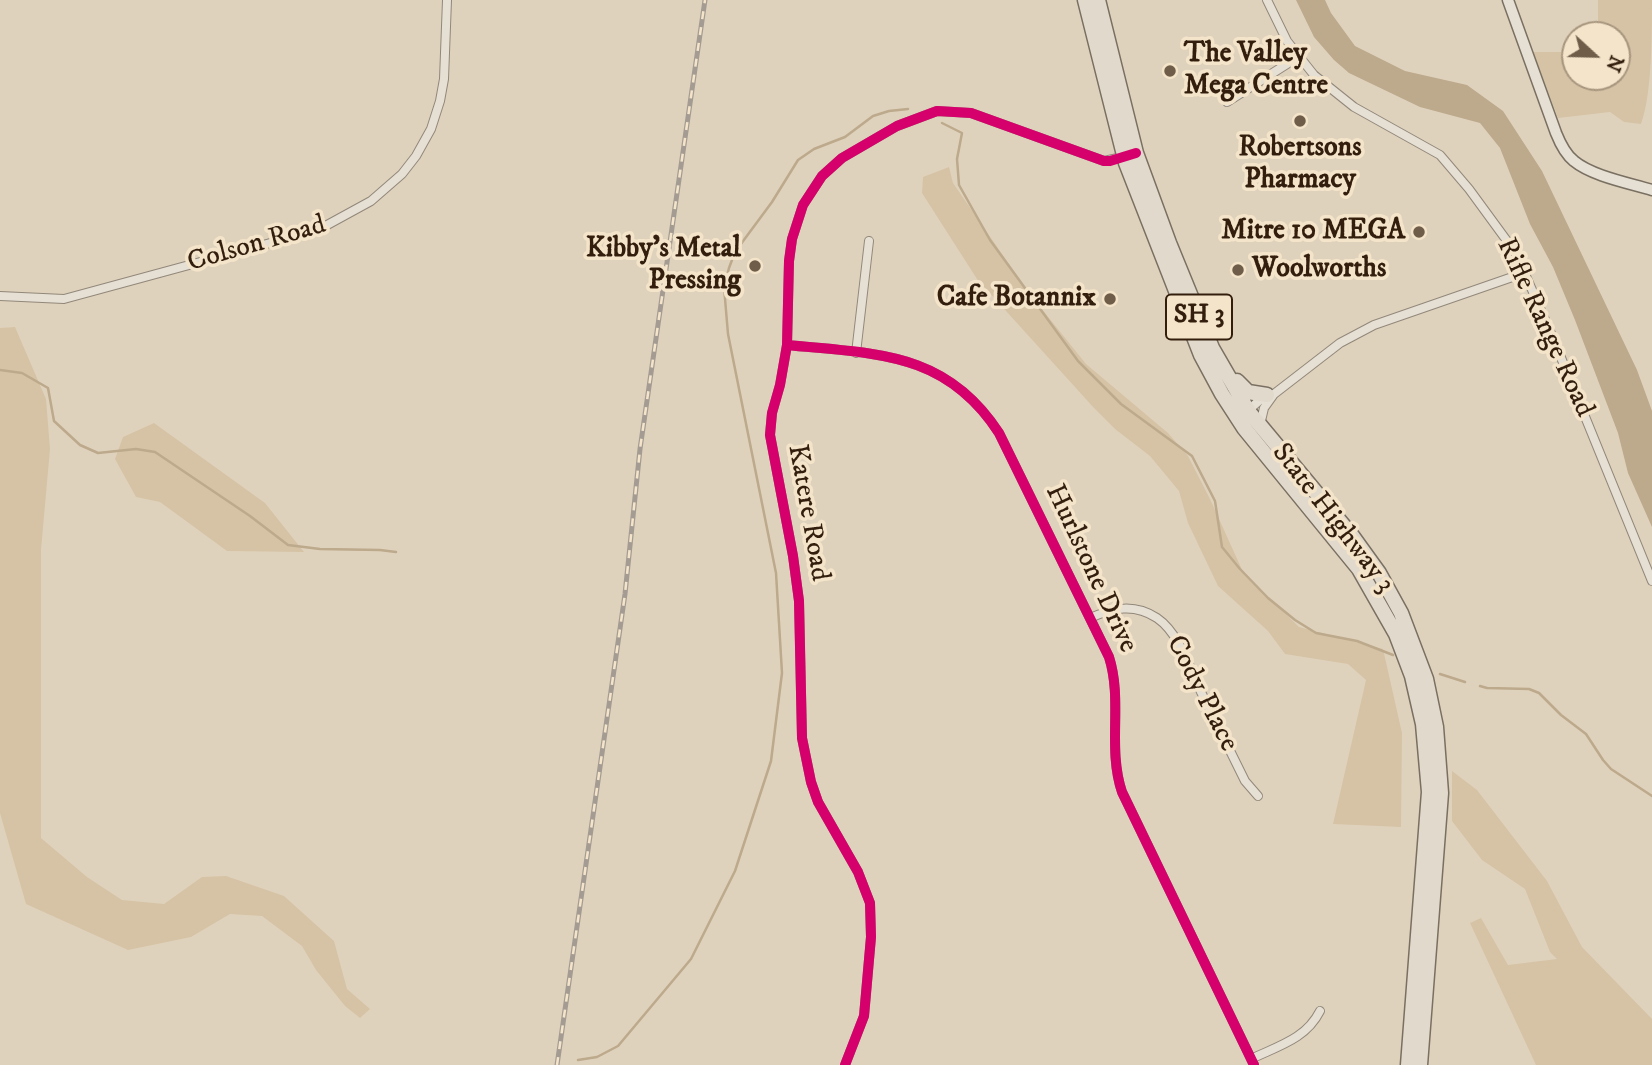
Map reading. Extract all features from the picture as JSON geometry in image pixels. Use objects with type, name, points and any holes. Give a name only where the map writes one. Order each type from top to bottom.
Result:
[{"type":"highway","name":"State Highway 3","points":[[1085,0],[1151,231],[1201,355],[1244,428],[1359,569],[1396,634],[1415,688],[1424,735],[1429,792],[1408,1065]]},
{"type":"highway","name":"State Highway 3","points":[[1098,0],[1130,155],[1159,217],[1207,336],[1231,384],[1259,426],[1353,537],[1378,573],[1411,636],[1429,691],[1440,751],[1441,793],[1420,1065]]},
{"type":"highway","points":[[1207,336],[1222,354],[1243,389],[1254,395],[1270,395]]},
{"type":"street","name":"Colson Road","points":[[0,296],[64,299],[318,230],[371,201],[388,188],[416,156],[433,122],[440,101],[447,59],[447,0]]},
{"type":"street","name":"Rifle Range Road","points":[[1267,0],[1287,41],[1314,75],[1341,99],[1440,155],[1510,245],[1652,580]]},
{"type":"street","points":[[1508,0],[1556,134],[1566,153],[1593,172],[1652,190]]},
{"type":"street","points":[[1227,102],[1298,57]]},
{"type":"street","name":"Katere Road","points":[[845,1065],[864,1016],[872,914],[867,892],[818,802],[803,749],[800,601],[770,435],[772,413],[787,345],[792,239],[803,205],[830,168],[871,139],[927,113],[954,110],[984,117],[1104,161],[1130,155]]},
{"type":"street","points":[[856,353],[869,241]]},
{"type":"street","points":[[1244,428],[1252,406],[1340,342],[1364,329],[1524,273]]},
{"type":"street","name":"Hurlstone Drive","points":[[787,345],[894,358],[934,371],[954,383],[986,414],[1010,453],[1114,672],[1115,768],[1122,792],[1253,1062]]},
{"type":"street","points":[[1259,426],[1270,395]]},
{"type":"street","name":"Cody Place","points":[[1090,618],[1106,611],[1131,608],[1154,616],[1164,624],[1180,648],[1245,780],[1258,796]]},
{"type":"street","points":[[1253,1062],[1306,1033],[1320,1012]]},
{"type":"shaded area","points":[[1296,0],[1325,0],[1355,46],[1405,71],[1467,85],[1503,111],[1542,171],[1637,370],[1652,411],[1652,527],[1628,473],[1618,433],[1575,320],[1553,267],[1530,224],[1500,148],[1480,123],[1420,107],[1349,73],[1314,37]]},
{"type":"shaded area","points":[[1598,0],[1652,0],[1649,81],[1641,124],[1624,122],[1610,112],[1558,118],[1533,52],[1561,52],[1561,91],[1631,91],[1631,21],[1598,21]]},
{"type":"shaded area","points":[[949,167],[953,183],[1029,293],[1086,364],[1168,433],[1188,456],[1243,572],[1299,627],[1383,649],[1402,733],[1401,827],[1333,824],[1366,680],[1348,664],[1285,654],[1268,631],[1218,586],[1188,523],[1179,491],[1150,456],[1115,429],[1094,408],[977,279],[922,193],[923,177]]},
{"type":"shaded area","points":[[15,327],[46,399],[50,449],[41,550],[41,838],[87,877],[122,900],[164,904],[202,877],[226,876],[284,896],[334,941],[347,989],[370,1009],[360,1018],[345,1006],[316,970],[302,946],[262,916],[230,914],[191,937],[128,950],[26,904],[0,813],[0,328]]},
{"type":"shaded area","points":[[154,423],[265,503],[304,552],[227,551],[160,502],[136,497],[115,459],[123,437]]},
{"type":"shaded area","points":[[1452,771],[1477,790],[1547,881],[1582,947],[1652,1019],[1652,1065],[1536,1065],[1470,923],[1481,918],[1508,965],[1557,959],[1550,952],[1525,889],[1482,860],[1452,821]]},
{"type":"waterway","points":[[578,1060],[597,1057],[618,1046],[691,959],[735,871],[771,761],[782,673],[776,573],[728,334],[724,287],[729,268],[735,252],[772,202],[798,160],[814,149],[845,137],[873,116],[908,109]]},
{"type":"waterway","points":[[942,123],[962,133],[957,159],[959,185],[990,240],[1078,361],[1121,404],[1192,456],[1215,501],[1222,547],[1240,569],[1268,598],[1316,633],[1357,641],[1393,655]]},
{"type":"waterway","points":[[0,370],[22,373],[48,388],[54,421],[80,445],[98,453],[136,449],[155,452],[288,545],[396,552]]},
{"type":"waterway","points":[[1440,674],[1465,682]]},
{"type":"waterway","points":[[1480,686],[1529,689],[1539,693],[1561,715],[1586,734],[1611,769],[1652,796]]},
{"type":"railway","points":[[557,1065],[625,594],[640,449],[705,0]]},
{"type":"cycle path","points":[[845,1065],[864,1016],[871,937],[870,903],[858,872],[818,802],[802,738],[799,601],[770,435],[772,413],[787,345],[792,239],[803,205],[822,176],[842,158],[897,126],[937,111],[971,113],[1104,161],[1136,153]]},
{"type":"cycle path","points":[[787,345],[879,355],[932,371],[956,386],[978,406],[999,433],[1109,657],[1115,690],[1116,758],[1122,792],[1254,1065]]},
{"type":"place","name":"The Valley Mega Centre","points":[[1170,71]]},
{"type":"place","name":"Robertsons Pharmacy","points":[[1300,121]]},
{"type":"place","name":"Mitre 10 MEGA","points":[[1419,232]]},
{"type":"place","name":"Kibby's Metal Pressing","points":[[755,266]]},
{"type":"place","name":"Woolworths","points":[[1238,270]]},
{"type":"place","name":"Cafe Botannix","points":[[1110,299]]}]
